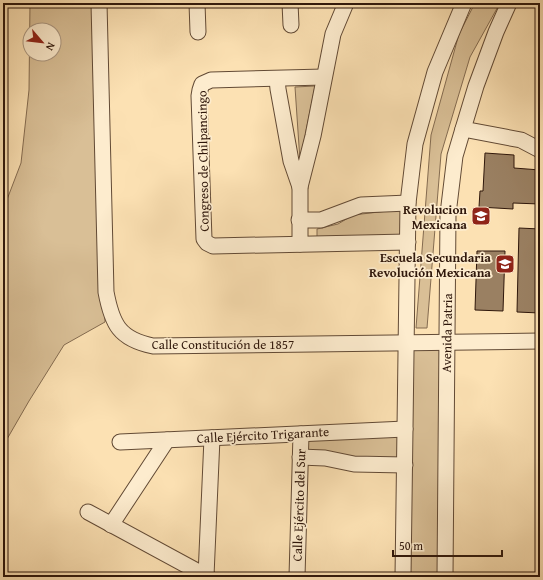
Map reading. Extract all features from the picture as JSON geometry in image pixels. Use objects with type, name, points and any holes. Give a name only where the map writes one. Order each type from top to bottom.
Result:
[{"type":"street","name":"Calle Constitución de 1857","points":[[99,3],[106,292],[110,312],[116,325],[124,335],[139,343],[153,346],[540,341]]},
{"type":"street","points":[[198,3],[198,32]]},
{"type":"street","points":[[290,3],[291,25]]},
{"type":"street","points":[[346,3],[333,34],[313,136],[300,187],[300,244],[408,242]]},
{"type":"street","points":[[403,577],[408,202],[415,144],[435,72],[464,3]]},
{"type":"street","name":"Avenida Patria","points":[[445,577],[448,214],[455,156],[476,86],[496,32],[509,3]]},
{"type":"street","points":[[277,78],[291,161],[300,187]]},
{"type":"street","name":"Congreso de Chilpancingo","points":[[300,244],[213,246],[207,243],[203,236],[199,96],[202,84],[211,80],[324,78]]},
{"type":"street","points":[[463,130],[521,140],[540,150]]},
{"type":"street","points":[[299,220],[321,220],[361,205],[408,202]]},
{"type":"street","name":"Calle Ejército Trigarante","points":[[120,442],[405,429]]},
{"type":"street","name":"Calle Ejército del Sur","points":[[297,577],[301,434]]},
{"type":"street","points":[[88,512],[207,577],[212,438]]},
{"type":"street","points":[[111,525],[167,440]]},
{"type":"street","name":"Calle Ejército Trigarante","points":[[300,457],[325,458],[354,464],[405,465]]},
{"type":"shaded area","points":[[30,3],[99,3],[105,322],[64,345],[3,446],[3,210],[21,163],[29,90],[29,62],[62,62],[62,22],[30,22]]},
{"type":"shaded area","points":[[475,3],[500,3],[470,57],[441,154],[427,328],[416,328],[431,135],[459,34]]},
{"type":"shaded area","points":[[315,86],[300,161],[295,87]]},
{"type":"shaded area","points":[[405,209],[404,237],[317,240],[317,229],[338,224],[353,215]]},
{"type":"shaded area","points":[[446,347],[445,577],[403,577],[411,348]]},
{"type":"shaded area","points":[[405,429],[405,465],[300,457],[301,434]]},
{"type":"building","points":[[485,153],[514,155],[514,168],[540,170],[540,204],[513,203],[513,209],[479,207],[480,191],[483,191]]},
{"type":"building","points":[[519,228],[540,229],[540,313],[517,312]]},
{"type":"building","points":[[477,251],[505,251],[503,311],[475,310]]},
{"type":"place","name":"Revolucion Mexicana","points":[[481,216]]},
{"type":"place","name":"Escuela Secundaria Revolución Mexicana","points":[[505,264]]}]
